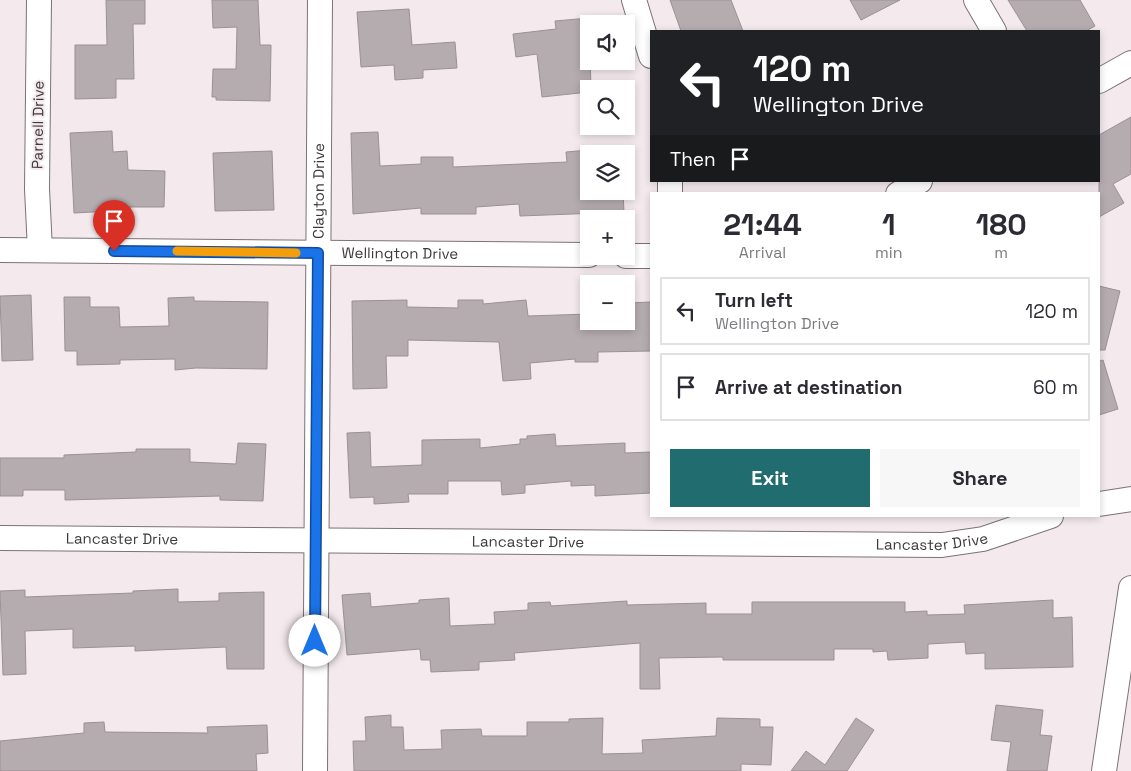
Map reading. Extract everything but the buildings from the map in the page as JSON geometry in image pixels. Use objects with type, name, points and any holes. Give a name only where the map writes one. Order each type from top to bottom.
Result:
[{"type":"street","name":"Parnell Drive","points":[[39,0],[37,189],[40,250]]},
{"type":"street","name":"Clayton Drive","points":[[315,771],[320,0]]},
{"type":"street","points":[[634,0],[650,53]]},
{"type":"street","points":[[976,0],[993,30]]},
{"type":"street","points":[[1100,80],[1131,63]]},
{"type":"street","points":[[901,192],[918,182]]},
{"type":"street","name":"Wellington Drive","points":[[0,250],[580,255]]},
{"type":"street","points":[[635,256],[650,256]]},
{"type":"street","points":[[1100,504],[1131,499]]},
{"type":"street","name":"Lancaster Drive","points":[[0,538],[315,542],[942,545],[984,539],[1048,517]]},
{"type":"street","points":[[1104,771],[1131,588]]},
{"type":"slow traffic","points":[[177,251],[296,253]]},
{"type":"route","points":[[114,251],[318,253],[315,641]]}]
